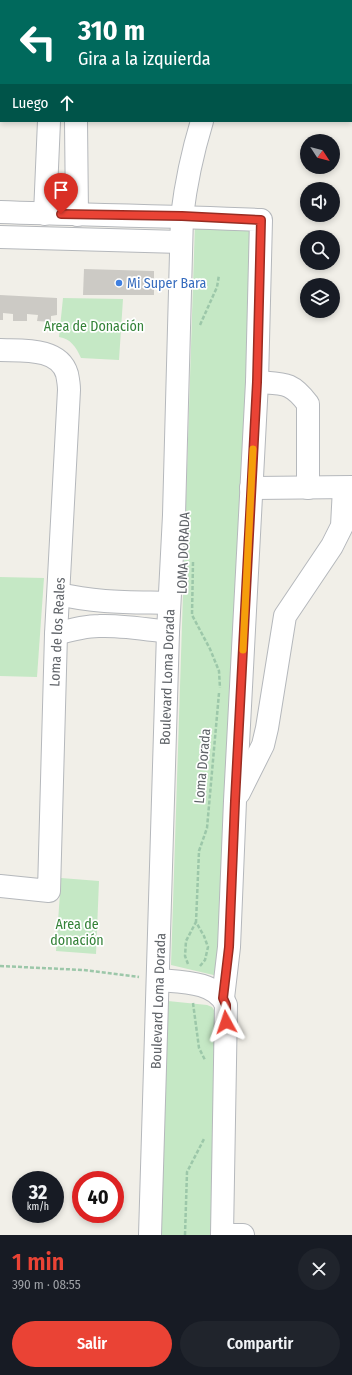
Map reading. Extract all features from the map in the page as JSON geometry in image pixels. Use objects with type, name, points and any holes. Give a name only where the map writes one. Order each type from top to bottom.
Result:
[{"type":"street","points":[[45,214],[49,122]]},
{"type":"street","points":[[76,122],[77,215]]},
{"type":"street","name":"Boulevard Loma Dorada","points":[[150,1235],[159,980],[168,632],[174,515],[182,216],[185,188],[202,122]]},
{"type":"street","points":[[0,212],[77,215],[182,216],[261,220],[257,382],[235,801],[229,947],[224,1001],[222,1235],[243,1235]]},
{"type":"street","points":[[0,237],[181,242]]},
{"type":"street","name":"Loma de los Reales","points":[[0,350],[36,351],[50,355],[59,362],[66,373],[69,390],[56,634],[49,891],[0,886]]},
{"type":"street","points":[[257,382],[288,385],[301,394],[308,404],[308,488]]},
{"type":"street","points":[[235,801],[263,745],[266,734],[285,616],[332,546],[342,526],[348,487],[251,488]]},
{"type":"street","points":[[59,594],[102,602],[170,603]]},
{"type":"street","points":[[56,634],[88,626],[134,628],[168,632]]},
{"type":"street","points":[[159,980],[192,981],[218,993],[224,1001]]},
{"type":"path","points":[[200,332],[200,324],[218,287],[219,276]]},
{"type":"path","name":"LOMA DORADA","points":[[192,616],[193,561]]},
{"type":"path","name":"Loma Dorada","points":[[192,616],[209,649],[218,671],[218,689],[206,828],[198,850],[194,917],[196,922]]},
{"type":"path","points":[[192,981],[205,960],[208,947],[196,922]]},
{"type":"path","points":[[196,922],[186,941],[185,956],[192,981],[193,1006],[199,1048],[207,1066]]},
{"type":"path","points":[[0,966],[83,970],[159,980]]},
{"type":"path","points":[[184,1235],[187,1172],[206,1134]]},
{"type":"green space","points":[[195,223],[261,226],[226,978],[171,965]]},
{"type":"green space","name":"Area de Donación","points":[[63,298],[123,299],[119,360],[81,358],[73,344],[59,337]]},
{"type":"green space","points":[[0,577],[44,578],[37,677],[0,676]]},
{"type":"green space","name":"Area de donación","points":[[61,878],[99,881],[96,954],[56,951]]},
{"type":"green space","points":[[168,1001],[207,1005],[212,1007],[216,1013],[211,1235],[161,1235]]},
{"type":"building","name":"Mi Super Bara","points":[[84,269],[154,271],[154,295],[83,295]]},
{"type":"building","points":[[0,295],[57,298],[57,315],[51,316],[51,322],[37,321],[38,315],[27,314],[27,321],[13,321],[13,314],[3,313],[3,320],[0,320]]},
{"type":"slow traffic","points":[[243,650],[253,449]]},
{"type":"place","name":"Mi Super Bara","points":[[119,283]]},
{"type":"route","points":[[61,214],[182,216],[261,220],[257,382],[235,801],[229,947],[223,998],[226,1005],[226,1022]]}]
